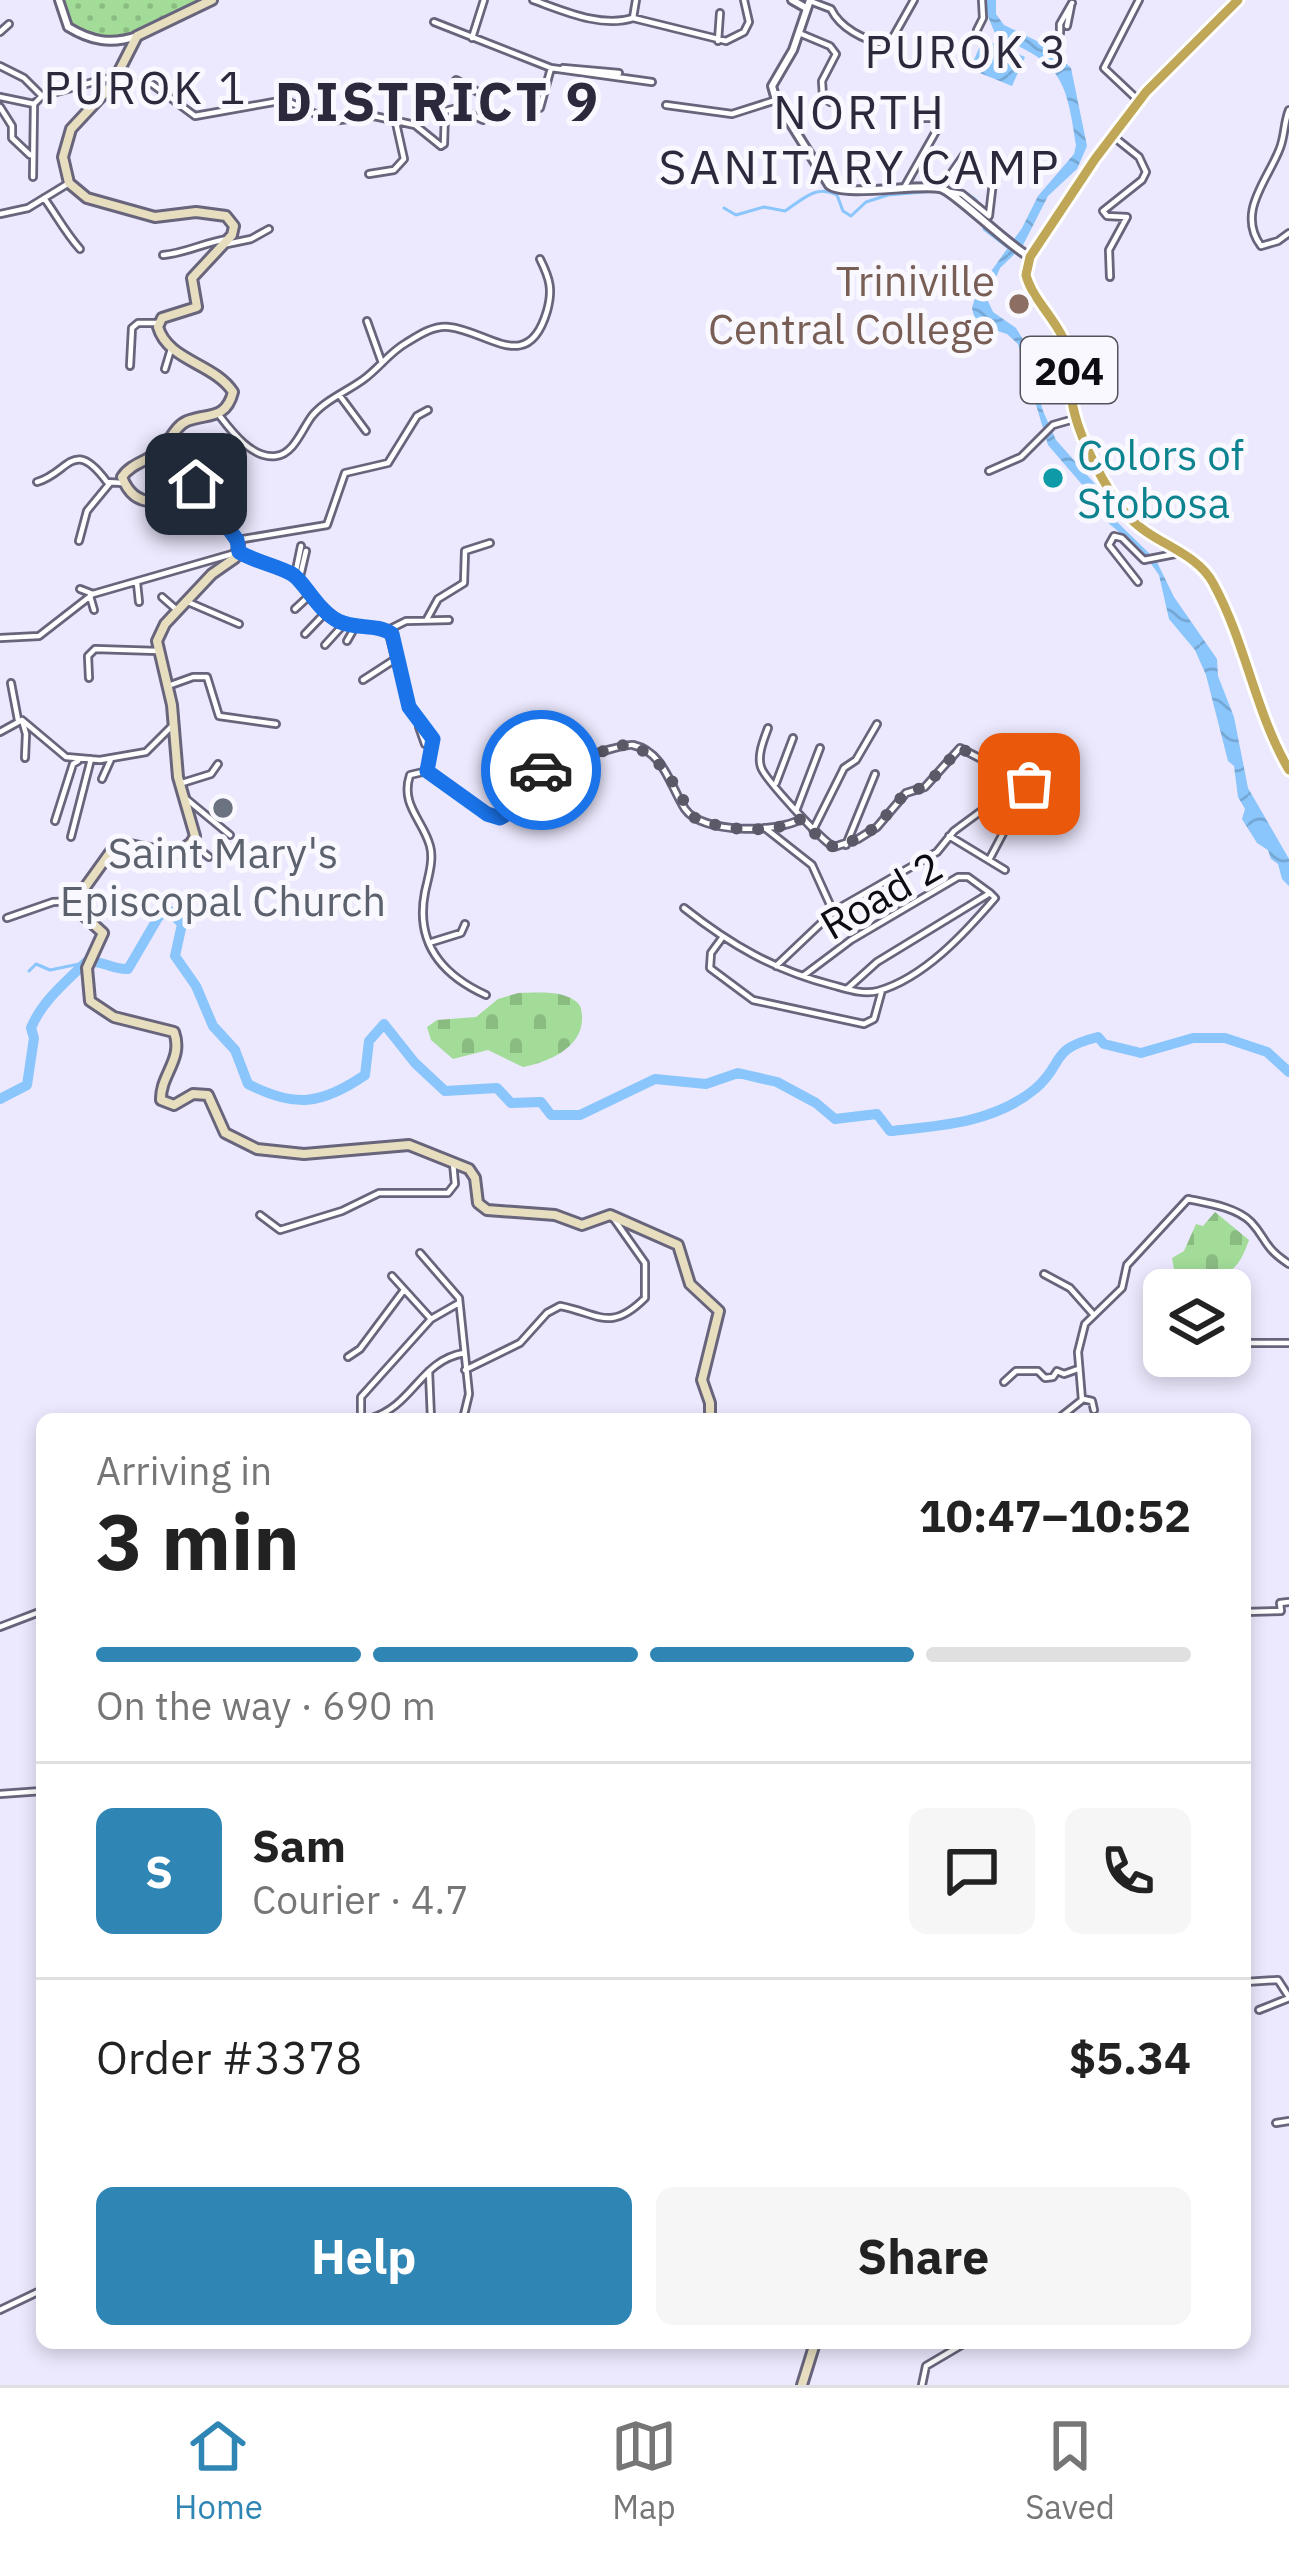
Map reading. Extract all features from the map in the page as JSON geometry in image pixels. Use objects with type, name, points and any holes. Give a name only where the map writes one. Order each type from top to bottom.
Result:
[{"type":"highway","name":"204","points":[[1238,0],[1161,74],[1025,254],[1028,284],[1064,340],[1076,419],[1125,512],[1153,539],[1199,564],[1212,580],[1288,766]]},
{"type":"main road","points":[[212,0],[137,36],[116,79],[68,134],[63,157],[69,183],[80,194],[148,216],[196,212],[226,216],[234,226],[192,278],[196,307],[158,323],[166,343],[216,372],[231,389],[230,402],[219,415],[188,421],[159,452],[125,470],[122,483],[160,502],[173,500],[196,484],[237,540],[239,552],[160,631],[158,651],[168,686],[179,784],[194,830],[183,851],[169,854],[125,844],[113,847],[77,901],[79,911],[103,933],[88,964],[90,1001],[134,1023],[170,1029],[178,1036],[173,1067],[160,1090],[164,1104],[174,1105],[204,1093],[212,1100],[225,1132],[257,1149],[304,1154],[409,1145],[474,1174],[478,1203],[487,1210],[555,1215],[582,1225],[610,1215],[678,1245],[690,1284],[719,1312],[702,1381],[712,1413]]},
{"type":"main road","points":[[802,2385],[813,2349]]},
{"type":"street","points":[[59,0],[68,27],[81,35],[108,42],[137,36]]},
{"type":"street","points":[[472,38],[484,0]]},
{"type":"street","points":[[533,0],[591,19],[633,18],[718,41],[744,32],[749,22],[744,0]]},
{"type":"street","points":[[633,18],[636,0]]},
{"type":"street","points":[[792,0],[831,9],[842,24],[884,44],[892,39],[914,0]]},
{"type":"street","points":[[831,9],[835,0]]},
{"type":"street","points":[[977,31],[982,0]]},
{"type":"street","points":[[1126,0],[1137,3],[1105,68],[1139,101]]},
{"type":"street","points":[[1067,26],[1072,2]]},
{"type":"street","points":[[1060,33],[1072,2]]},
{"type":"street","points":[[808,3],[790,57],[772,80],[776,100],[834,190],[946,190],[1025,254]]},
{"type":"street","points":[[718,41],[720,13]]},
{"type":"street","points":[[434,22],[578,75],[652,82]]},
{"type":"street","points":[[0,32],[9,24]]},
{"type":"street","points":[[799,33],[830,46],[836,54],[822,81],[823,97],[830,102]]},
{"type":"street","points":[[0,67],[25,78],[42,96]]},
{"type":"street","points":[[554,68],[620,74]]},
{"type":"street","points":[[540,108],[554,68]]},
{"type":"street","points":[[33,177],[34,104],[42,96],[112,77],[152,84],[195,116],[279,100],[331,121],[378,116],[420,127],[441,146],[445,143],[442,118],[448,109],[457,108],[495,127]]},
{"type":"street","points":[[456,80],[489,98],[483,120]]},
{"type":"street","points":[[0,97],[34,104]]},
{"type":"street","points":[[666,105],[732,114],[776,100]]},
{"type":"street","points":[[0,107],[12,126],[12,138],[30,155]]},
{"type":"street","points":[[1289,110],[1283,140],[1255,197],[1251,216],[1261,246],[1289,233]]},
{"type":"street","points":[[903,189],[939,126],[934,118],[923,118]]},
{"type":"street","points":[[369,174],[394,170],[404,159],[396,123]]},
{"type":"street","points":[[1110,278],[1108,250],[1127,217],[1107,216],[1103,211],[1146,172],[1139,158],[1112,136]]},
{"type":"street","points":[[12,138],[31,139]]},
{"type":"street","points":[[946,190],[964,154]]},
{"type":"street","points":[[980,214],[993,182]]},
{"type":"street","points":[[0,214],[23,210],[69,183]]},
{"type":"street","points":[[44,198],[63,232],[80,249]]},
{"type":"street","points":[[164,255],[251,238],[268,229]]},
{"type":"street","points":[[219,415],[244,444],[263,455],[277,456],[289,451],[316,411],[404,344],[434,328],[453,327],[506,346],[526,344],[538,333],[550,301],[552,286],[540,259]]},
{"type":"street","points":[[367,321],[382,363]]},
{"type":"street","points":[[130,366],[132,328],[138,323],[158,323]]},
{"type":"street","points":[[165,370],[166,343]]},
{"type":"street","points":[[340,396],[366,431]]},
{"type":"street","points":[[237,540],[327,525],[345,473],[388,463],[417,416],[428,410]]},
{"type":"street","points":[[182,411],[188,421]]},
{"type":"street","points":[[989,471],[1021,457],[1053,424],[1076,419]]},
{"type":"street","points":[[37,482],[74,459],[98,470],[110,483],[122,483]]},
{"type":"street","points":[[80,541],[87,511],[110,483]]},
{"type":"street","points":[[202,523],[219,513]]},
{"type":"street","points":[[1138,582],[1108,541],[1119,536],[1142,559],[1180,554]]},
{"type":"street","points":[[428,619],[438,599],[464,583],[465,550],[490,543]]},
{"type":"street","points":[[297,578],[304,549]]},
{"type":"street","points":[[0,638],[39,636],[91,595],[239,552],[297,578],[309,596],[344,624],[388,630],[401,622],[449,620]]},
{"type":"street","points":[[137,583],[139,602]]},
{"type":"street","points":[[120,587],[121,597]]},
{"type":"street","points":[[80,589],[91,595]]},
{"type":"street","points":[[91,595],[94,610]]},
{"type":"street","points":[[295,609],[309,596]]},
{"type":"street","points":[[162,597],[178,611]]},
{"type":"street","points":[[188,602],[239,624]]},
{"type":"street","points":[[305,634],[326,612]]},
{"type":"street","points":[[325,645],[344,624]]},
{"type":"street","points":[[347,641],[355,627]]},
{"type":"street","points":[[388,630],[409,707],[425,744]]},
{"type":"street","points":[[89,678],[88,656],[99,648],[158,651]]},
{"type":"street","points":[[364,680],[397,658]]},
{"type":"street","points":[[168,686],[207,677],[219,716],[276,724]]},
{"type":"street","points":[[11,682],[26,734],[25,758]]},
{"type":"street","points":[[0,732],[20,720]]},
{"type":"street","points":[[20,720],[58,753],[87,759],[146,752],[174,724]]},
{"type":"street","points":[[417,722],[433,739],[427,771]]},
{"type":"street","points":[[813,830],[844,768],[856,760],[878,724]]},
{"type":"street","points":[[768,728],[760,765],[801,819],[828,845],[846,844],[877,826],[905,793],[929,784],[960,748],[1060,800]]},
{"type":"street","points":[[776,783],[793,737]]},
{"type":"street","points":[[486,995],[440,966],[421,918],[432,849],[412,815],[410,775],[427,771],[487,814],[500,818],[514,808],[534,773],[629,744],[645,749],[665,769],[693,817],[725,826],[765,828],[801,819]]},
{"type":"street","points":[[796,811],[820,748]]},
{"type":"street","points":[[56,821],[73,764],[87,759]]},
{"type":"street","points":[[71,837],[87,759]]},
{"type":"street","points":[[102,779],[111,759]]},
{"type":"street","points":[[179,784],[211,774],[218,764]]},
{"type":"street","points":[[846,844],[875,774]]},
{"type":"street","points":[[774,968],[834,911],[937,852],[949,836],[986,810],[1009,775]]},
{"type":"street","points":[[989,860],[1029,784]]},
{"type":"street","points":[[183,797],[230,835]]},
{"type":"street","points":[[765,828],[812,865],[834,911]]},
{"type":"street","points":[[949,836],[1004,870]]},
{"type":"street","points":[[191,843],[208,856]]},
{"type":"street","name":"Road 2","points":[[801,977],[851,940],[958,877],[968,877],[990,892]]},
{"type":"street","points":[[684,908],[722,938],[774,968],[801,977],[847,989],[862,992],[882,990],[937,956],[995,898],[990,892],[877,962],[847,989]]},
{"type":"street","points":[[7,918],[58,901],[77,901]]},
{"type":"street","points":[[432,942],[461,933],[465,924]]},
{"type":"street","points":[[722,938],[711,953],[710,968],[753,1000],[864,1024],[874,1019],[882,990]]},
{"type":"street","points":[[260,1215],[275,1229],[285,1229],[379,1193],[448,1193],[455,1184],[453,1163]]},
{"type":"street","points":[[1083,1399],[1080,1336],[1093,1314],[1122,1288],[1127,1265],[1189,1199],[1229,1209],[1250,1222],[1268,1250],[1289,1264]]},
{"type":"street","points":[[466,1370],[520,1343],[547,1313],[560,1306],[600,1320],[626,1313],[645,1298],[645,1263],[610,1215]]},
{"type":"street","points":[[420,1253],[453,1287],[459,1303],[469,1394],[464,1413]]},
{"type":"street","points":[[1044,1274],[1070,1288],[1093,1314]]},
{"type":"street","points":[[392,1276],[431,1319]]},
{"type":"street","points":[[348,1357],[360,1349],[404,1290]]},
{"type":"street","points":[[364,1413],[361,1397],[431,1319],[459,1303]]},
{"type":"street","points":[[1251,1343],[1289,1343]]},
{"type":"street","points":[[380,1413],[411,1395],[429,1368],[445,1357],[464,1353]]},
{"type":"street","points":[[429,1368],[431,1413]]},
{"type":"street","points":[[1004,1382],[1016,1370],[1038,1371],[1045,1378],[1078,1369]]},
{"type":"street","points":[[1083,1399],[1092,1401],[1094,1410]]},
{"type":"street","points":[[1066,1413],[1083,1399]]},
{"type":"street","points":[[395,1407],[396,1413]]},
{"type":"street","points":[[1251,1612],[1281,1611],[1280,1603],[1289,1603]]},
{"type":"street","points":[[0,1627],[36,1613]]},
{"type":"street","points":[[0,1794],[36,1788]]},
{"type":"street","points":[[1251,1982],[1278,1980],[1289,1997],[1259,2010]]},
{"type":"street","points":[[1276,2123],[1289,2121]]},
{"type":"street","points":[[0,2310],[36,2293]]},
{"type":"street","points":[[922,2385],[926,2366],[955,2349]]},
{"type":"green space","points":[[62,0],[206,0],[139,32],[106,37],[70,25]]},
{"type":"green space","points":[[518,993],[554,993],[578,1003],[581,1027],[571,1044],[554,1057],[523,1067],[488,1050],[453,1059],[431,1040],[427,1027],[437,1020],[476,1017],[498,999]]},
{"type":"green space","points":[[1215,1212],[1249,1240],[1233,1269],[1174,1269],[1172,1258],[1184,1251],[1196,1224],[1203,1226]]},
{"type":"water","points":[[986,0],[996,0],[996,14],[1004,25],[1049,47],[1071,68],[1087,146],[1077,169],[1048,196],[1022,247],[1000,268],[987,299],[993,312],[1016,328],[1024,341],[1056,440],[1095,484],[1112,517],[1156,560],[1174,597],[1217,659],[1248,788],[1289,859],[1289,886],[1278,864],[1242,819],[1245,809],[1206,675],[1195,650],[1169,619],[1159,575],[1142,551],[1095,512],[1085,488],[1048,445],[1018,344],[1007,334],[976,324],[972,308],[977,291],[1076,145],[1068,103],[1056,75],[1034,55],[996,36]]},
{"type":"water","points":[[983,39],[1025,57],[1012,86],[970,69]]},
{"type":"waterway","points":[[957,187],[985,212],[984,229],[1010,249]]},
{"type":"waterway","points":[[724,208],[736,215],[764,207],[785,211],[823,191],[837,195],[843,211],[851,216],[866,202],[888,195],[935,191]]},
{"type":"waterway","points":[[0,1099],[27,1085],[34,1038],[31,1028],[55,992],[86,962],[128,969],[159,916],[170,911],[182,924],[175,956],[196,986],[213,1026],[235,1050],[248,1084],[294,1100],[321,1097],[365,1075],[369,1041],[384,1024],[445,1091],[497,1088],[511,1103],[541,1102],[551,1115],[580,1115],[655,1079],[706,1084],[738,1073],[777,1082],[835,1119],[877,1114],[890,1131],[947,1124],[984,1116],[1019,1100],[1044,1080],[1064,1052],[1098,1037],[1104,1044],[1141,1053],[1193,1038],[1225,1038],[1267,1052],[1289,1072]]},
{"type":"waterway","points":[[29,971],[36,964],[50,970],[84,963]]},
{"type":"way so far","points":[[541,770],[601,754],[622,743],[637,746],[665,769],[693,817],[748,828],[786,826],[801,819],[834,847],[877,826],[905,793],[925,787],[960,748],[1029,784]]},
{"type":"place","name":"Triniville Central College","points":[[1019,304]]},
{"type":"place","name":"Colors of Stobosa","points":[[1053,478]]},
{"type":"place","name":"Saint Mary's Episcopal Church","points":[[223,808]]},
{"type":"district","name":"PUROK 3","points":[[967,51]]},
{"type":"district","name":"PUROK 1","points":[[146,87]]},
{"type":"district","name":"DISTRICT 9","points":[[438,101]]},
{"type":"district","name":"NORTH SANITARY CAMP","points":[[860,138]]},
{"type":"route","points":[[196,484],[237,540],[239,552],[295,575],[310,597],[344,624],[379,627],[392,634],[412,716],[433,739],[427,771],[487,814],[500,818],[511,812],[528,779],[541,770]]}]
